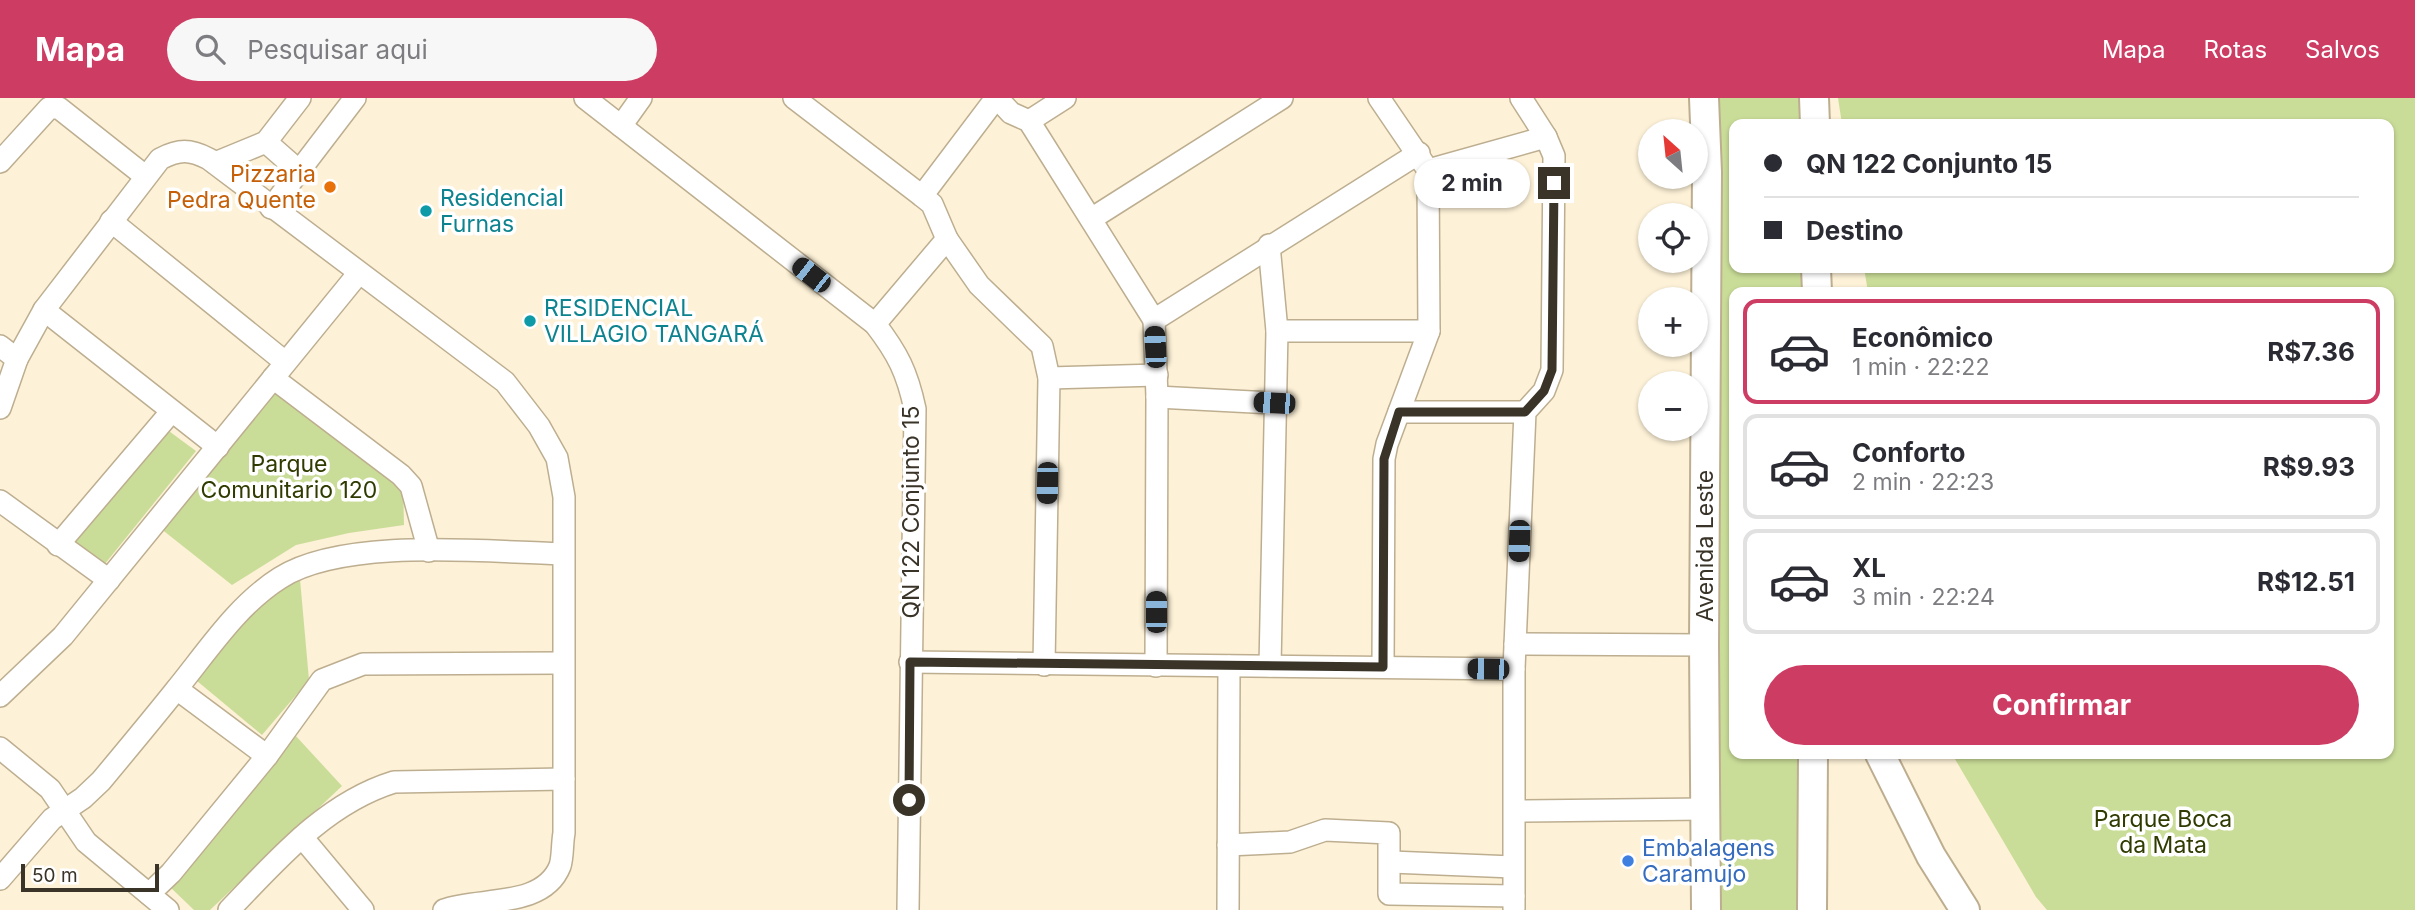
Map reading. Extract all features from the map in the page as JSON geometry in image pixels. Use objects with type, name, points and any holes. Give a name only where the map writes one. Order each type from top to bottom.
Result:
[{"type":"main road","name":"Avenida Leste","points":[[1704,98],[1707,172],[1704,645],[1706,910]]},
{"type":"main road","points":[[1814,98],[1815,119]]},
{"type":"main road","points":[[1812,910],[1813,759]]},
{"type":"main road","points":[[1882,759],[1930,856],[1965,910]]},
{"type":"street","points":[[215,163],[265,142],[300,98]]},
{"type":"street","points":[[271,208],[355,98]]},
{"type":"street","name":"QN 122 Conjunto 15","points":[[585,98],[874,324],[893,348],[908,374],[915,409],[908,910]]},
{"type":"street","points":[[621,126],[641,98]]},
{"type":"street","points":[[794,98],[932,204],[947,239],[988,295],[1042,346],[1049,379],[1044,665]]},
{"type":"street","points":[[1029,121],[1065,98]]},
{"type":"street","points":[[1091,219],[1282,98]]},
{"type":"street","points":[[1379,98],[1424,162],[1429,331],[1384,459],[1383,667]]},
{"type":"street","points":[[1228,845],[1290,842],[1325,830],[1389,832],[1389,894],[1514,903],[1514,644],[1525,412],[1544,391],[1552,370],[1554,156],[1546,137],[1521,98]]},
{"type":"street","points":[[922,196],[997,99],[1011,113],[1029,121],[1154,320],[1157,375],[1156,666]]},
{"type":"street","points":[[0,162],[38,117],[49,108],[59,108],[145,176]]},
{"type":"street","points":[[1154,320],[1269,245],[1424,162],[1546,137]]},
{"type":"street","points":[[265,142],[299,170]]},
{"type":"street","points":[[0,408],[17,359],[44,310],[145,176],[160,159],[175,151],[194,151],[215,163],[358,274],[505,382],[539,426],[557,458],[564,498],[564,833],[560,866],[541,887],[521,896],[444,910]]},
{"type":"street","points":[[111,221],[401,475],[411,486],[429,551]]},
{"type":"street","points":[[874,324],[947,239]]},
{"type":"street","points":[[1269,245],[1277,331],[1270,666]]},
{"type":"street","points":[[3,686],[63,636],[358,274]]},
{"type":"street","points":[[44,310],[218,447]]},
{"type":"street","points":[[1277,331],[1429,331]]},
{"type":"street","points":[[0,346],[17,359]]},
{"type":"street","points":[[1049,379],[1157,375]]},
{"type":"street","points":[[1157,397],[1274,403]]},
{"type":"street","points":[[58,545],[171,412]]},
{"type":"street","points":[[1399,412],[1525,412]]},
{"type":"street","points":[[0,500],[108,580]]},
{"type":"street","points":[[0,879],[37,834],[101,781],[243,609],[282,576],[312,564],[344,556],[429,551],[563,554]]},
{"type":"street","points":[[1514,644],[1704,645]]},
{"type":"street","points":[[910,662],[1514,669]]},
{"type":"street","points":[[149,894],[171,873],[267,756],[322,680],[349,668],[379,664],[562,663]]},
{"type":"street","points":[[1228,910],[1229,666]]},
{"type":"street","points":[[177,689],[267,756]]},
{"type":"street","points":[[0,748],[30,769],[65,809],[86,842],[168,910]]},
{"type":"street","points":[[229,910],[302,837],[347,800],[394,782],[564,779]]},
{"type":"street","points":[[1516,811],[1706,808]]},
{"type":"street","points":[[302,837],[363,910]]},
{"type":"street","points":[[1391,862],[1513,867]]},
{"type":"green space","points":[[1704,98],[1812,98],[1813,119],[1729,119],[1729,273],[1812,273],[1811,287],[1729,287],[1729,759],[1806,759],[1804,910],[1704,910],[1704,441],[1708,441],[1708,371],[1704,371],[1704,357],[1708,357],[1708,287],[1704,287],[1704,273],[1708,273],[1708,203],[1704,203],[1704,189],[1708,189],[1708,119],[1704,119]]},
{"type":"green space","name":"Parque Boca da Mata","points":[[1838,98],[2415,98],[2415,910],[2047,910],[2036,897],[1955,759],[2394,759],[2394,287],[1867,287],[1865,273],[2394,273],[2394,119],[1841,119]]},
{"type":"green space","name":"Parque Comunitario 120","points":[[277,383],[403,483],[404,525],[349,533],[296,545],[232,585],[160,528]]},
{"type":"green space","points":[[162,426],[196,451],[104,565],[67,534]]},
{"type":"green space","points":[[300,579],[309,680],[262,735],[191,676],[254,609]]},
{"type":"green space","points":[[295,735],[342,786],[210,910],[194,910],[169,886]]},
{"type":"place","name":"Pizzaria Pedra Quente","points":[[330,187]]},
{"type":"place","name":"Residencial Furnas","points":[[426,211]]},
{"type":"place","name":"RESIDENCIAL VILLAGIO TANGARÁ","points":[[530,321]]},
{"type":"place","name":"Embalagens Caramujo","points":[[1628,861]]},
{"type":"route","points":[[909,800],[910,662],[1089,666],[1383,667],[1384,459],[1387,444],[1399,412],[1525,412],[1544,391],[1552,370],[1554,183]]}]
